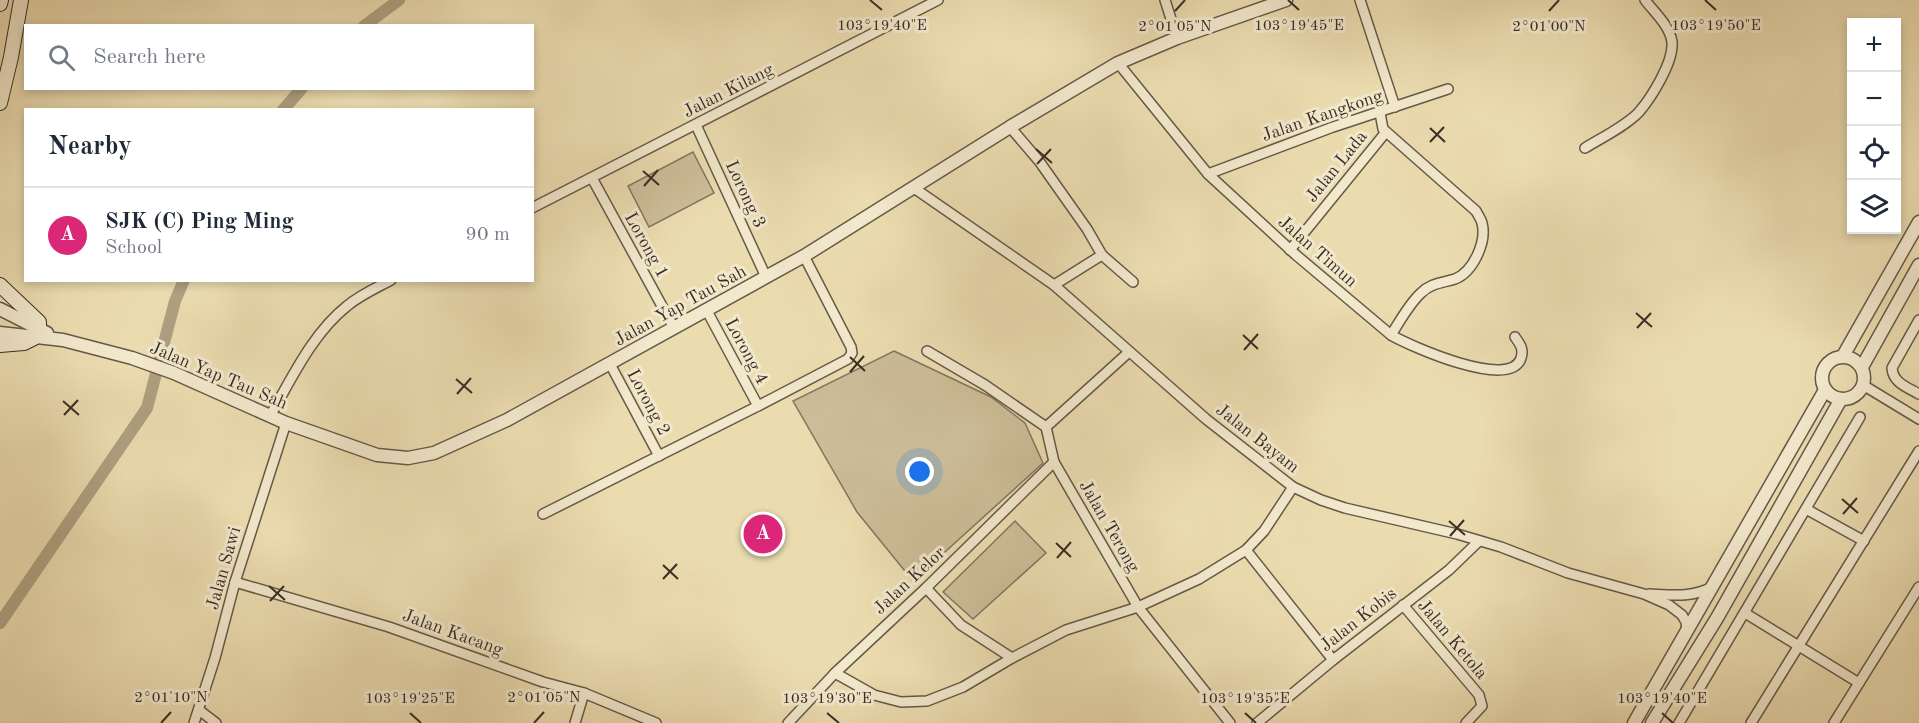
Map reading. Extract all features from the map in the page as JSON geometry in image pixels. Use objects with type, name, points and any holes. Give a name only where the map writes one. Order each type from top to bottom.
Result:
[{"type":"main road","points":[[0,103],[21,0]]},
{"type":"main road","points":[[0,285],[39,322],[37,333],[24,343],[0,345]]},
{"type":"street","name":"Jalan Kilang","points":[[534,207],[938,0]]},
{"type":"street","points":[[1165,0],[1177,38]]},
{"type":"street","name":"Jalan Yap Tau Sah","points":[[0,333],[37,333],[132,358],[174,373],[286,423],[377,455],[408,458],[434,453],[507,420],[804,256],[1010,127],[1118,63],[1177,38],[1286,0]]},
{"type":"street","points":[[1360,0],[1395,107]]},
{"type":"street","points":[[1585,148],[1638,113],[1656,87],[1668,63],[1672,42],[1666,26],[1645,0]]},
{"type":"street","name":"Jalan Timun","points":[[1118,63],[1208,174],[1290,250],[1391,335],[1432,354],[1462,364],[1496,371],[1520,363],[1522,354],[1520,344],[1515,337]]},
{"type":"street","name":"Jalan Kangkong","points":[[1208,174],[1333,127],[1448,89]]},
{"type":"street","points":[[1380,113],[1382,126],[1386,132],[1470,205],[1482,222],[1483,234],[1472,264],[1465,272],[1454,279],[1434,284],[1419,294],[1391,335]]},
{"type":"street","name":"Lorong 3","points":[[696,125],[766,277]]},
{"type":"street","points":[[1010,127],[1039,161],[1087,229],[1102,255],[1133,282]]},
{"type":"street","name":"Jalan Lada","points":[[1290,250],[1386,132]]},
{"type":"street","name":"Lorong 1","points":[[591,178],[674,328]]},
{"type":"street","name":"Jalan Bayam","points":[[914,188],[1054,285],[1206,419],[1293,487],[1345,508],[1479,541],[1568,573],[1644,594],[1669,605],[1682,615],[1686,622],[1687,633]]},
{"type":"street","points":[[1842,356],[1857,361],[1864,373],[1863,385],[1854,396],[1841,399],[1825,390],[1822,383],[1824,368],[1828,362],[1842,356],[1919,222]]},
{"type":"street","points":[[1054,285],[1102,255]]},
{"type":"street","points":[[543,514],[848,359],[852,353],[851,347],[804,256]]},
{"type":"street","points":[[1862,367],[1919,265]]},
{"type":"street","points":[[270,416],[311,345],[328,325],[346,306],[388,282]]},
{"type":"street","name":"Jalan Yap Tau Sah","points":[[0,309],[37,333]]},
{"type":"street","name":"Lorong 4","points":[[706,311],[758,406]]},
{"type":"street","points":[[1919,320],[1892,368],[1892,375],[1896,381],[1919,394]]},
{"type":"street","points":[[927,351],[985,385],[1046,427],[1129,352]]},
{"type":"street","name":"Lorong 2","points":[[610,364],[659,456]]},
{"type":"street","points":[[1863,385],[1919,419]]},
{"type":"street","points":[[1634,723],[1825,390]]},
{"type":"street","points":[[1652,723],[1717,618],[1841,399]]},
{"type":"street","points":[[1679,723],[1860,417]]},
{"type":"street","name":"Jalan Sawi","points":[[194,723],[221,637],[235,582],[286,423]]},
{"type":"street","name":"Jalan Terong","points":[[1046,427],[1054,462],[1138,607],[1230,723]]},
{"type":"street","points":[[1751,723],[1919,452]]},
{"type":"street","name":"Jalan Kelor","points":[[788,723],[835,673],[926,588],[1054,462]]},
{"type":"street","points":[[835,673],[874,695],[901,702],[927,701],[963,687],[1066,630],[1138,607],[1199,579],[1246,550],[1264,531],[1293,487]]},
{"type":"street","points":[[1806,509],[1864,541]]},
{"type":"street","name":"Jalan Kobis","points":[[1257,723],[1333,660],[1449,570],[1479,541]]},
{"type":"street","points":[[1246,550],[1333,660]]},
{"type":"street","name":"Jalan Kacang","points":[[235,582],[389,627],[543,682],[584,693],[656,723]]},
{"type":"street","name":"Jalan Bayam","points":[[1644,594],[1680,596],[1703,592],[1714,586]]},
{"type":"street","points":[[926,588],[961,625],[1012,658]]},
{"type":"street","points":[[1834,723],[1919,588]]},
{"type":"street","name":"Jalan Ketola","points":[[1403,605],[1479,695],[1482,706],[1466,723]]},
{"type":"street","points":[[1745,613],[1859,683]]},
{"type":"street","points":[[575,723],[584,693]]},
{"type":"street","points":[[199,710],[216,723]]},
{"type":"shaded area","points":[[693,152],[714,193],[649,227],[628,186]]},
{"type":"shaded area","points":[[894,351],[991,397],[1025,423],[1043,463],[913,581],[857,512],[793,401]]},
{"type":"shaded area","points":[[1015,521],[1046,553],[973,619],[943,592]]},
{"type":"waterway","points":[[367,24],[399,0]]},
{"type":"waterway","points":[[285,108],[300,90]]},
{"type":"waterway","points":[[0,623],[147,408],[175,301],[183,282]]},
{"type":"place","name":"SJK (C) Ping Ming","points":[[763,534]]}]
